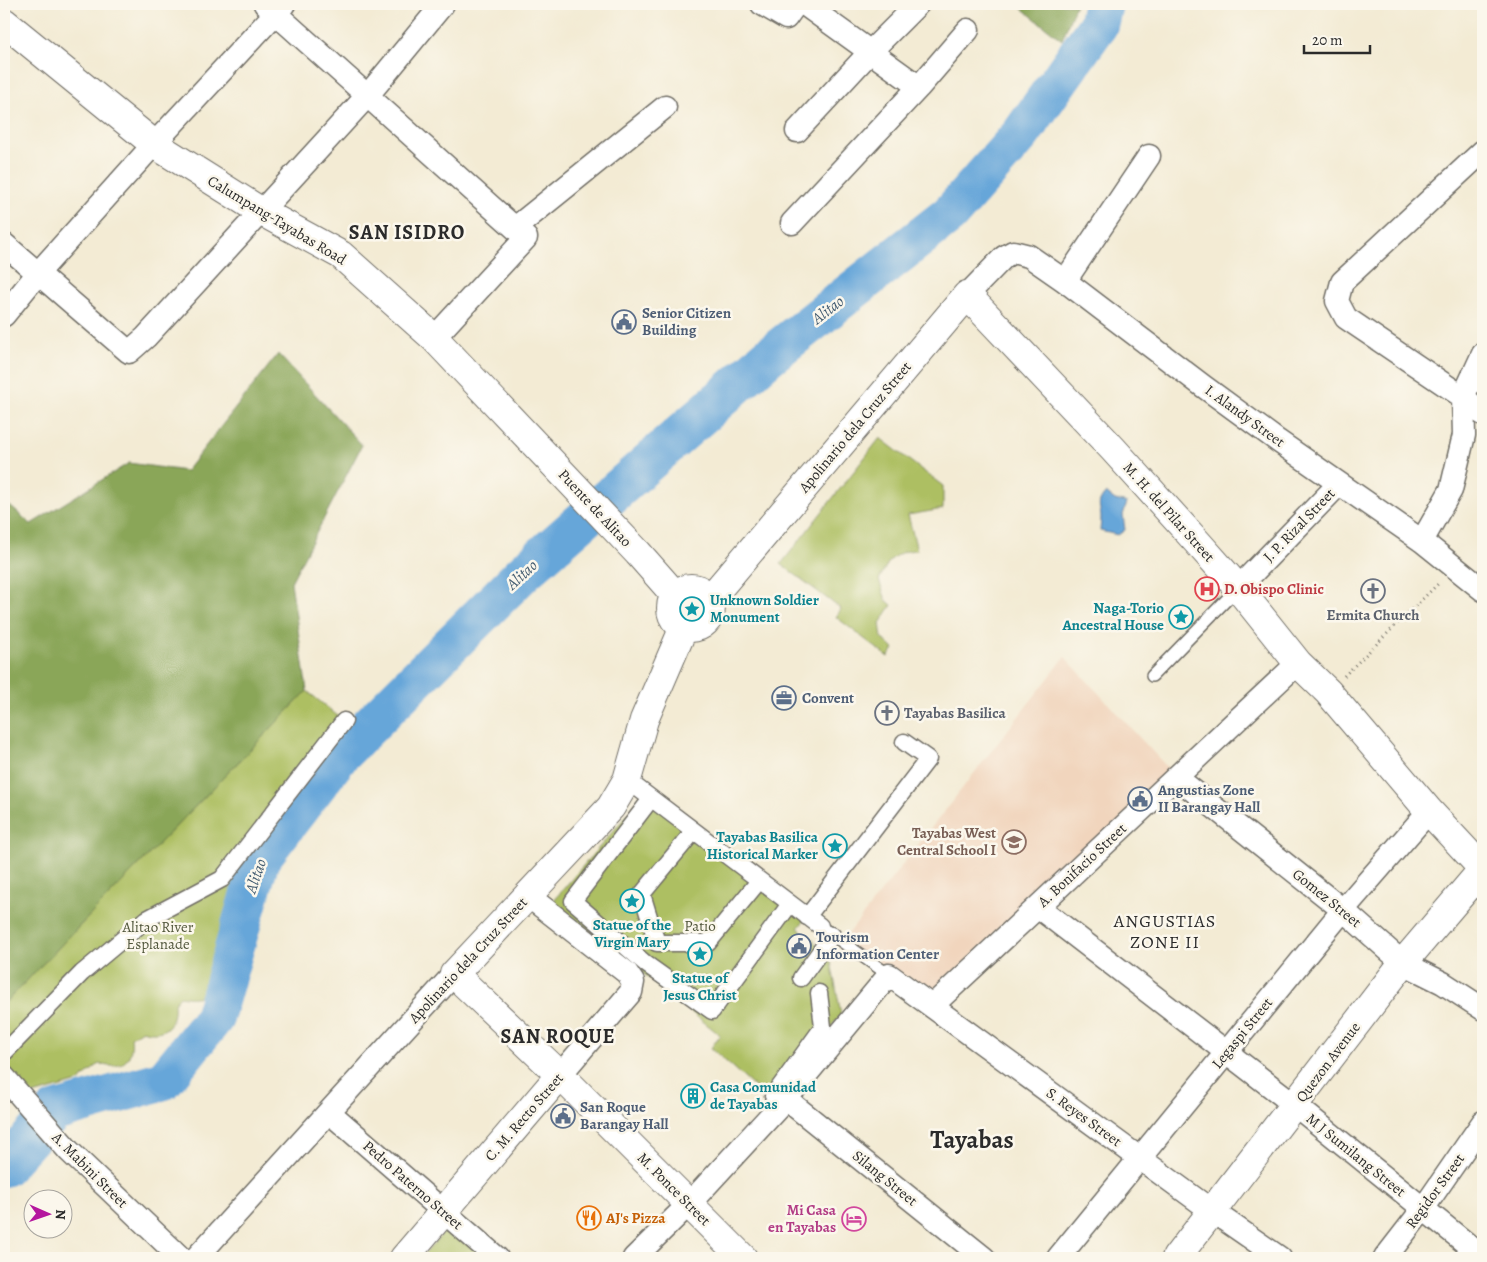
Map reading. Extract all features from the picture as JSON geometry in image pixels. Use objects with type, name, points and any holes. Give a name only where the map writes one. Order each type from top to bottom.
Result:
[{"type":"main road","name":"Calumpang-Tayabas Road","points":[[4,22],[154,144],[262,212],[341,255],[434,338],[552,462]]},
{"type":"main road","name":"M. H. del Pilar Street","points":[[967,295],[1113,449],[1238,588],[1298,663],[1328,692],[1429,811],[1483,869]]},
{"type":"main road","name":"Apolinario dela Cruz Street","points":[[709,600],[967,295]]},
{"type":"main road","name":"Puente de Alitao","points":[[552,462],[675,595]]},
{"type":"main road","points":[[694,588],[703,592],[709,600],[711,609],[708,618],[702,625],[693,628],[684,627],[676,622],[671,613],[671,604],[675,595],[684,589],[694,588]]},
{"type":"main road","name":"Apolinario dela Cruz Street","points":[[454,974],[611,807],[627,780],[644,720],[684,627]]},
{"type":"main road","name":"Quezon Avenue","points":[[1176,1258],[1403,963],[1483,869]]},
{"type":"main road","name":"M. Ponce Street","points":[[454,974],[560,1075],[743,1258]]},
{"type":"main road","name":"C. M. Recto Street","points":[[404,1258],[560,1075]]},
{"type":"street","points":[[4,244],[39,272],[129,352],[146,338],[368,96],[443,4]]},
{"type":"street","points":[[762,4],[786,18],[796,4]]},
{"type":"street","points":[[804,4],[919,87]]},
{"type":"street","points":[[796,131],[870,51],[918,4]]},
{"type":"street","points":[[4,315],[39,272],[275,7],[368,96],[526,238],[434,338]]},
{"type":"street","points":[[792,223],[919,87],[968,30]]},
{"type":"street","points":[[515,228],[665,107]]},
{"type":"street","points":[[1483,151],[1342,282],[1338,301],[1346,318],[1463,397],[1483,414]]},
{"type":"street","points":[[1065,281],[1149,156]]},
{"type":"street","name":"I. Alandy Street","points":[[1004,257],[1013,252],[1029,256],[1065,281],[1203,386],[1422,541],[1483,590]]},
{"type":"street","name":"Apolinario dela Cruz Street","points":[[967,295],[1004,257]]},
{"type":"street","points":[[1422,541],[1451,490],[1464,436],[1463,397],[1483,354]]},
{"type":"street","name":"J. P. Rizal Street","points":[[1238,588],[1339,484]]},
{"type":"street","name":"A. Bonifacio Street","points":[[932,1006],[1298,663]]},
{"type":"street","points":[[4,1053],[82,974],[147,919],[222,879],[344,721]]},
{"type":"street","points":[[801,978],[820,926],[928,759],[904,742]]},
{"type":"street","name":"Gomez Street","points":[[1176,777],[1343,910],[1403,963],[1443,983],[1483,1009]]},
{"type":"street","points":[[627,780],[820,926]]},
{"type":"street","points":[[635,973],[573,901],[651,799]]},
{"type":"street","name":"Legaspi Street","points":[[1058,1258],[1343,910],[1429,811]]},
{"type":"street","points":[[657,943],[642,894],[694,831]]},
{"type":"street","points":[[657,943],[708,943],[759,881]]},
{"type":"street","points":[[527,896],[635,973],[712,1011],[790,904]]},
{"type":"street","name":"M J Sumilang Street","points":[[1038,907],[1295,1105],[1483,1257]]},
{"type":"street","points":[[635,973],[657,943]]},
{"type":"street","name":"C. M. Recto Street","points":[[560,1075],[631,992],[635,973]]},
{"type":"street","name":"Apolinario dela Cruz Street","points":[[196,1258],[454,974]]},
{"type":"street","points":[[634,1258],[690,1203],[779,1097],[888,976]]},
{"type":"street","name":"S. Reyes Street","points":[[888,976],[932,1006],[1212,1212],[1280,1258]]},
{"type":"street","points":[[779,1097],[823,1027],[819,993]]},
{"type":"street","name":"A. Mabini Street","points":[[4,1077],[69,1151],[181,1258]]},
{"type":"street","name":"Silang Street","points":[[779,1097],[984,1258]]},
{"type":"street","name":"Pedro Paterno Street","points":[[329,1112],[497,1258]]},
{"type":"street","name":"Regidor Street","points":[[1385,1258],[1423,1209],[1483,1122]]},
{"type":"lane","points":[[1152,676],[1238,588]]},
{"type":"lane","points":[[820,926],[888,976]]},
{"type":"path","points":[[1328,692],[1454,568]]},
{"type":"shaded area","name":"Tayabas West Central School I","points":[[1065,657],[1176,777],[932,1006],[842,942]]},
{"type":"green space","points":[[1016,4],[1076,4],[1062,40]]},
{"type":"green space","points":[[278,354],[362,445],[291,582],[307,691],[4,1004],[4,501],[31,524],[129,463],[186,471]]},
{"type":"green space","points":[[880,438],[943,486],[943,509],[908,515],[917,550],[903,552],[893,558],[879,580],[886,600],[892,605],[880,623],[882,638],[894,649],[888,657],[836,617],[841,609],[781,564]]},
{"type":"green space","name":"Alitao River Esplanade","points":[[307,691],[344,721],[359,737],[341,754],[260,859],[237,938],[212,968],[212,983],[209,989],[201,996],[180,996],[174,1003],[173,1018],[167,1028],[157,1032],[142,1030],[131,1037],[130,1052],[125,1062],[120,1065],[107,1066],[99,1064],[78,1082],[23,1098],[4,1077],[4,1004]]},
{"type":"green space","name":"Patio","points":[[645,794],[807,917],[798,928],[811,938],[831,962],[841,1014],[773,1104],[711,1048],[720,1035],[553,901]]},
{"type":"green space","points":[[450,1225],[487,1258],[421,1258]]},
{"type":"water","points":[[1106,493],[1115,500],[1127,503],[1123,515],[1125,530],[1118,535],[1100,531],[1099,506]]},
{"type":"waterway","name":"Alitao","points":[[4,1167],[54,1112],[164,1080],[214,1018],[260,859],[341,754],[524,572],[768,357],[949,215],[1021,134],[1098,25],[1103,4]]},
{"type":"place","name":"Senior Citizen Building","points":[[624,322]]},
{"type":"place","name":"D. Obispo Clinic","points":[[1207,589]]},
{"type":"place","name":"Ermita Church","points":[[1373,591]]},
{"type":"place","name":"Unknown Soldier Monument","points":[[692,609]]},
{"type":"place","name":"Naga-Torio Ancestral House","points":[[1181,617]]},
{"type":"place","name":"Convent","points":[[784,698]]},
{"type":"place","name":"Tayabas Basilica","points":[[887,713]]},
{"type":"place","name":"Angustias Zone II Barangay Hall","points":[[1140,799]]},
{"type":"place","name":"Tayabas West Central School I","points":[[1014,842]]},
{"type":"place","name":"Tayabas Basilica Historical Marker","points":[[835,846]]},
{"type":"place","name":"Statue of the Virgin Mary","points":[[632,901]]},
{"type":"place","name":"Tourism Information Center","points":[[799,946]]},
{"type":"place","name":"Statue of Jesus Christ","points":[[700,954]]},
{"type":"place","name":"Casa Comunidad de Tayabas","points":[[693,1096]]},
{"type":"place","name":"San Roque Barangay Hall","points":[[563,1116]]},
{"type":"place","name":"AJ's Pizza","points":[[589,1218]]},
{"type":"place","name":"Mi Casa en Tayabas","points":[[854,1219]]},
{"type":"district","name":"SAN ISIDRO","points":[[407,232]]},
{"type":"district","name":"ANGUSTIAS ZONE II","points":[[1165,931]]},
{"type":"district","name":"SAN ROQUE","points":[[558,1036]]},
{"type":"district","name":"Tayabas","points":[[972,1140]]}]
